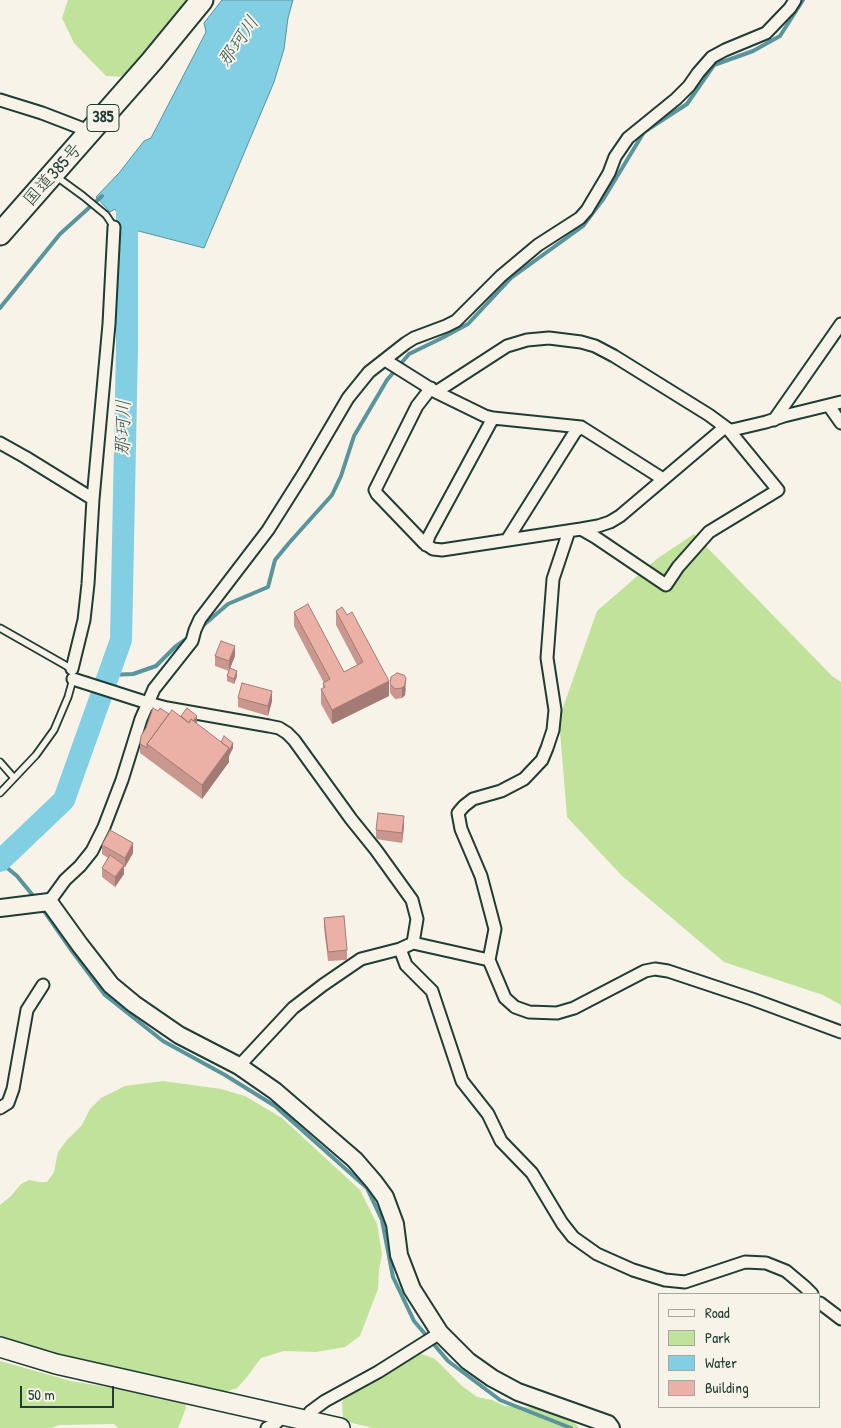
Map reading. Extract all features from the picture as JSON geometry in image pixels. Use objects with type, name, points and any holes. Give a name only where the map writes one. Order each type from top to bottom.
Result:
[{"type":"highway","name":"国道385号","points":[[0,234],[152,62],[202,0]]},
{"type":"main road","points":[[0,1347],[56,1364],[340,1428]]},
{"type":"street","points":[[0,908],[49,902],[65,880],[92,851],[104,827],[122,780],[141,719],[144,702],[192,641],[200,619],[254,550],[282,509],[348,398],[369,372],[414,338],[456,321],[501,276],[538,245],[580,218],[588,210],[628,138],[682,93],[712,57],[766,33],[790,8],[795,0]]},
{"type":"street","points":[[0,100],[42,112],[73,124],[89,134]]},
{"type":"street","points":[[114,227],[88,584],[74,676],[144,702],[167,708],[279,728],[286,733],[294,740],[412,900],[417,919],[413,943]]},
{"type":"street","points":[[774,420],[841,324]]},
{"type":"street","points":[[581,529],[666,586],[690,553],[709,532],[778,490],[726,428],[709,415],[608,352],[581,342],[549,338],[528,340],[507,346],[434,390],[417,406],[375,490],[426,545],[433,549],[442,550],[598,526],[620,516],[726,428]]},
{"type":"street","points":[[385,360],[434,390],[484,416],[581,427],[663,479]]},
{"type":"street","points":[[726,428],[732,430],[841,402]]},
{"type":"street","points":[[829,406],[841,423]]},
{"type":"street","points":[[426,545],[429,536],[493,418]]},
{"type":"street","points":[[507,540],[575,432],[581,427]]},
{"type":"street","points":[[0,443],[25,456],[93,499]]},
{"type":"street","points":[[569,531],[553,579],[547,658],[555,710],[547,748],[542,760],[524,779],[501,791],[473,799],[458,813],[461,829],[481,876],[495,929],[489,960],[505,998],[515,1007],[529,1012],[557,1013],[574,1008],[645,970],[656,969],[668,971],[752,999],[841,1032]]},
{"type":"street","points":[[49,902],[111,985],[134,1004],[179,1035],[239,1066],[275,1091],[355,1160],[385,1197],[395,1224],[399,1255],[412,1289],[440,1333],[468,1361],[492,1378],[518,1392],[608,1424],[611,1428]]},
{"type":"street","points":[[239,1066],[293,1008],[361,959],[400,949],[413,943],[489,960]]},
{"type":"street","points":[[400,949],[406,965],[432,991],[462,1081],[488,1114],[502,1141],[532,1174],[573,1237],[597,1254],[633,1270],[665,1280],[685,1282],[745,1262],[766,1263],[786,1271],[811,1293]]},
{"type":"street","points":[[0,1108],[8,1103],[13,1090],[27,1010],[43,986]]},
{"type":"street","points":[[821,1304],[841,1319]]},
{"type":"street","points":[[308,1421],[310,1412],[325,1401],[378,1372],[440,1333]]},
{"type":"street","points":[[267,1428],[279,1420],[281,1414]]},
{"type":"lane","points":[[53,174],[83,196],[106,216],[114,227]]},
{"type":"lane","points":[[0,628],[74,676],[68,697],[54,730],[36,755],[0,793]]},
{"type":"lane","points":[[0,762],[14,778]]},
{"type":"green space","points":[[68,0],[186,0],[131,77],[106,76],[74,43],[62,18]]},
{"type":"green space","points":[[694,534],[832,676],[841,682],[841,1005],[823,995],[724,962],[622,876],[567,817],[559,719],[597,611],[658,558]]},
{"type":"green space","points":[[163,1081],[221,1089],[245,1096],[282,1118],[360,1190],[377,1224],[382,1254],[378,1289],[360,1336],[345,1347],[316,1352],[284,1351],[261,1358],[237,1388],[222,1393],[0,1342],[0,1205],[21,1184],[29,1180],[47,1182],[54,1172],[58,1152],[82,1125],[90,1109],[101,1098],[125,1086]]},
{"type":"green space","points":[[404,1350],[435,1359],[462,1386],[477,1397],[492,1400],[505,1406],[541,1408],[571,1419],[579,1428],[373,1428],[348,1422],[343,1418],[342,1402],[346,1396],[365,1385],[384,1362]]},
{"type":"green space","points":[[0,1361],[71,1381],[184,1400],[186,1408],[178,1428],[118,1428],[114,1424],[59,1425],[51,1428],[0,1428]]},
{"type":"water","points":[[222,0],[293,0],[288,18],[284,49],[274,82],[204,248],[123,227],[123,223],[115,209],[110,212],[96,197],[119,173],[144,141],[151,138],[206,32],[204,23]]},
{"type":"building","points":[[308,604],[344,672],[363,662],[336,611],[342,607],[347,615],[352,612],[389,681],[332,710],[321,689],[325,687],[323,683],[330,679],[294,612]]},
{"type":"building","points":[[221,641],[235,646],[229,661],[215,656]]},
{"type":"building","points":[[230,668],[237,671],[234,679],[227,676]]},
{"type":"building","points":[[397,673],[404,675],[406,678],[405,685],[402,688],[395,689],[390,684],[391,677]]},
{"type":"building","points":[[242,683],[272,691],[268,706],[238,698]]},
{"type":"building","points":[[153,708],[158,711],[160,708],[169,714],[147,744],[147,748],[140,744],[141,736]]},
{"type":"building","points":[[187,708],[197,716],[193,721],[191,719],[189,723],[181,716]]},
{"type":"building","points":[[172,710],[189,723],[191,719],[229,748],[202,785],[147,744]]},
{"type":"building","points":[[224,736],[233,743],[229,751],[229,748],[221,742]]},
{"type":"building","points":[[378,813],[404,816],[402,833],[376,830]]},
{"type":"building","points":[[110,830],[133,843],[125,858],[102,845]]},
{"type":"building","points":[[110,855],[124,865],[115,877],[102,868]]},
{"type":"building","points":[[344,916],[347,950],[328,952],[324,918]]},
{"type":"waterway","points":[[199,629],[228,604],[268,587],[275,560],[332,495],[341,476],[354,436],[387,380],[409,354],[468,324],[511,278],[583,226],[604,198],[644,132],[687,104],[714,65],[753,51],[780,36],[803,0]]},
{"type":"waterway","points":[[0,308],[60,234],[102,196]]},
{"type":"waterway","name":"那珂川","points":[[0,861],[64,800],[121,640],[127,348],[127,210],[134,201]]},
{"type":"waterway","points":[[109,675],[133,674],[156,666],[175,647],[189,637]]},
{"type":"waterway","points":[[0,862],[17,876],[35,898]]},
{"type":"waterway","points":[[42,908],[105,995],[163,1041],[225,1075],[275,1106],[367,1188],[382,1220],[393,1277],[414,1321],[448,1361],[500,1400],[571,1428]]}]
